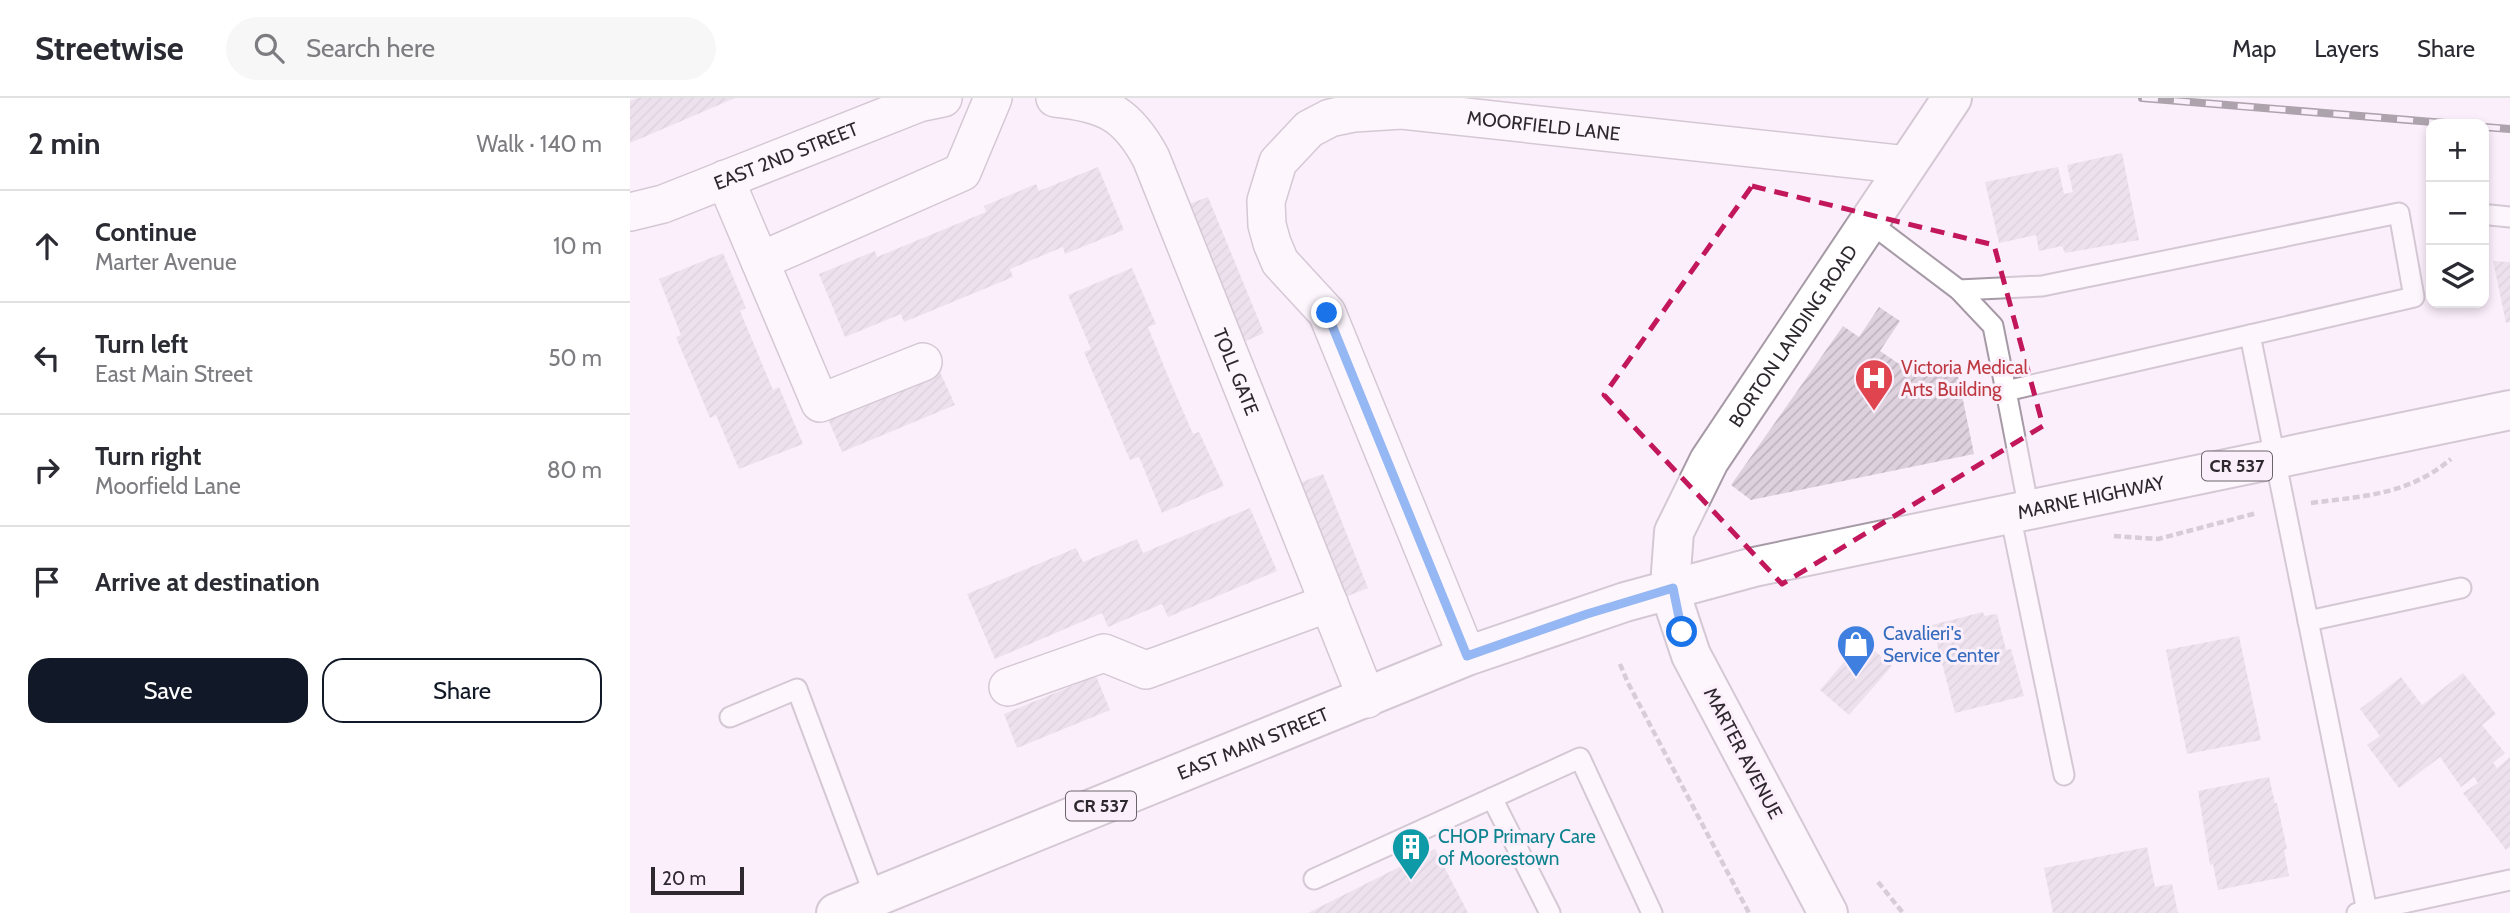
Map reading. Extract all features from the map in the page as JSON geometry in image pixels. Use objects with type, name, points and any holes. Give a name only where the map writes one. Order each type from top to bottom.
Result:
[{"type":"main road","name":"BORTON LANDING ROAD","points":[[1673,588],[1671,572],[1674,532],[1709,461],[1952,98]]},
{"type":"main road","name":"MARNE HIGHWAY","points":[[1673,588],[1754,567],[2510,410]]},
{"type":"main road","name":"EAST MAIN STREET","points":[[836,913],[879,905],[1467,656],[1587,614],[1673,588]]},
{"type":"main road","name":"MARTER AVENUE","points":[[1673,588],[1674,604],[1691,655],[1828,913]]},
{"type":"street","name":"EAST 2ND STREET","points":[[630,212],[663,204],[919,103],[943,98]]},
{"type":"street","points":[[760,261],[962,172],[993,98]]},
{"type":"street","name":"TOLL GATE","points":[[1055,98],[1094,104],[1114,112],[1140,136],[1367,699]]},
{"type":"street","name":"MOORFIELD LANE","points":[[1467,656],[1327,313],[1280,262],[1272,243],[1267,225],[1266,201],[1279,162],[1292,146],[1309,129],[1330,118],[1354,113],[1402,110],[1907,165]]},
{"type":"street","points":[[725,179],[820,403],[923,362]]},
{"type":"street","points":[[1008,687],[1104,653],[1146,670],[1329,603]]},
{"type":"lane","points":[[1959,290],[2042,286],[2399,213],[2414,297],[2006,391]]},
{"type":"lane","points":[[2490,215],[2510,217]]},
{"type":"lane","points":[[1869,222],[1959,290],[1993,326],[2006,391],[2020,512],[2064,775]]},
{"type":"lane","points":[[2250,335],[2308,621],[2361,912],[2510,880]]},
{"type":"lane","points":[[2308,621],[2461,588]]},
{"type":"lane","points":[[730,718],[797,688],[879,905]]},
{"type":"lane","points":[[1314,879],[1580,758],[1652,913]]},
{"type":"lane","points":[[1492,797],[1550,913]]},
{"type":"path","points":[[2311,503],[2384,494],[2431,476],[2458,454]]},
{"type":"path","points":[[2114,536],[2158,539],[2257,513]]},
{"type":"path","points":[[1620,664],[1749,913]]},
{"type":"path","points":[[1878,882],[1903,913]]},
{"type":"highlighted area","points":[[1752,186],[1994,245],[2043,426],[1782,584],[1604,395]]},
{"type":"building","points":[[637,98],[735,98],[630,143],[630,101]]},
{"type":"building","points":[[2122,153],[2139,240],[2065,253],[2062,246],[2039,251],[2036,235],[1999,243],[1985,182],[2058,167],[2064,194],[2073,192],[2067,165]]},
{"type":"building","points":[[1098,167],[1124,230],[1065,254],[1063,247],[1010,269],[1013,277],[904,322],[901,314],[845,337],[819,274],[875,251],[877,257],[986,212],[984,206],[1036,184],[1039,191]]},
{"type":"building","points":[[1208,197],[1264,333],[1241,343],[1183,206]]},
{"type":"building","points":[[723,253],[746,308],[740,311],[773,390],[779,387],[803,444],[739,469],[716,415],[710,418],[676,337],[681,335],[659,279]]},
{"type":"building","points":[[2493,261],[2510,262],[2510,322],[2506,323]]},
{"type":"building","points":[[1132,268],[1156,324],[1148,327],[1170,381],[1193,434],[1199,432],[1224,486],[1162,513],[1139,457],[1130,460],[1084,352],[1091,349],[1068,295]]},
{"type":"building","name":"Victoria Medical Arts Building","points":[[1879,307],[1900,321],[1880,351],[1908,370],[1955,361],[1974,454],[1751,500],[1731,485],[1843,326],[1859,337]]},
{"type":"building","points":[[940,372],[955,405],[842,452],[828,419]]},
{"type":"building","points":[[1323,474],[1368,588],[1335,601],[1289,487]]},
{"type":"building","points":[[1250,508],[1277,571],[1168,617],[1162,604],[1108,627],[1102,613],[995,659],[967,594],[1076,548],[1083,562],[1137,539],[1143,553]]},
{"type":"building","points":[[1983,612],[1984,616],[1997,614],[2006,650],[2011,649],[2024,696],[1955,713],[1932,625]]},
{"type":"building","points":[[2239,636],[2261,740],[2187,754],[2166,650]]},
{"type":"building","name":"Cavalieri's Service Center","points":[[1859,637],[1892,666],[1849,715],[1820,690],[1845,661],[1841,658]]},
{"type":"building","points":[[2463,673],[2496,714],[2482,725],[2505,753],[2493,763],[2497,768],[2510,757],[2510,847],[2506,850],[2463,793],[2478,783],[2474,777],[2461,787],[2440,757],[2399,788],[2367,745],[2380,736],[2360,709],[2401,677],[2422,705]]},
{"type":"building","points":[[1096,676],[1110,710],[1017,748],[1004,714]]},
{"type":"building","points":[[2269,777],[2287,849],[2284,850],[2289,876],[2218,890],[2213,864],[2210,865],[2198,791]]},
{"type":"building","points":[[2147,847],[2155,887],[2172,884],[2178,913],[2053,913],[2044,868]]},
{"type":"building","name":"CHOP Primary Care of Moorestown","points":[[1435,849],[1468,913],[1308,913]]},
{"type":"railway","points":[[2142,98],[2426,121]]},
{"type":"railway","points":[[2489,127],[2510,129]]},
{"type":"place","name":"Victoria Medical Arts Building","points":[[1874,412]]},
{"type":"place","name":"Cavalieri's Service Center","points":[[1856,678]]},
{"type":"place","name":"CHOP Primary Care of Moorestown","points":[[1411,881]]},
{"type":"route","points":[[1327,313],[1467,656],[1587,614],[1673,588],[1674,604],[1682,632]]}]
